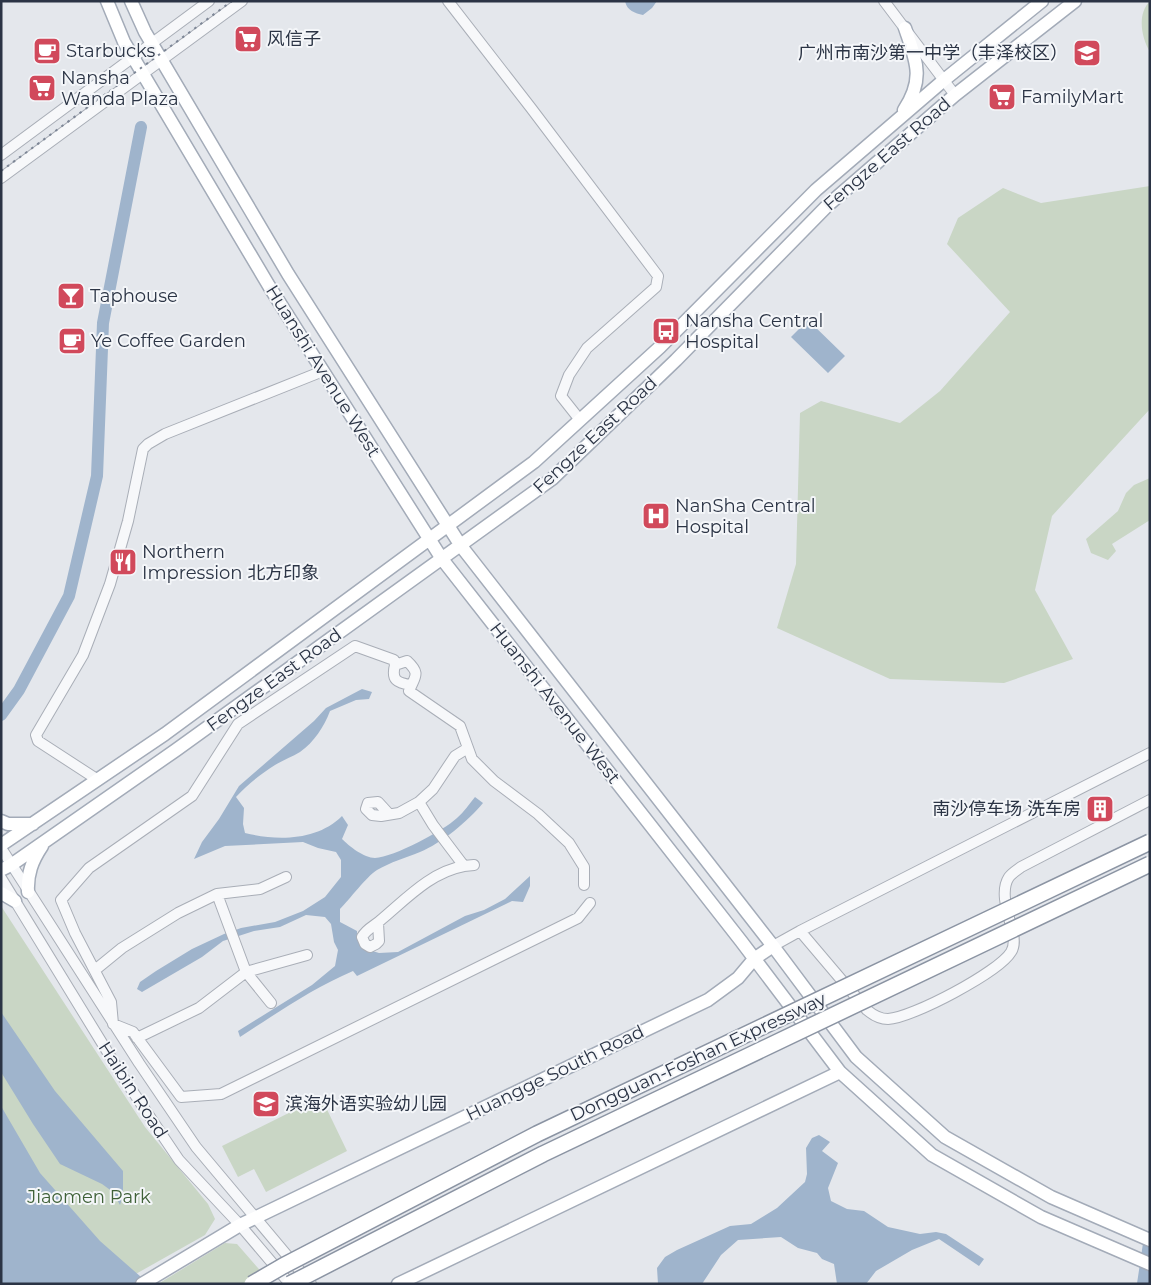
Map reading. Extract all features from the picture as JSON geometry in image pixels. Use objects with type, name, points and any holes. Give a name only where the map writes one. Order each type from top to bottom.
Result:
[{"type":"highway","name":"Dongguan-Foshan Expressway","points":[[252,1284],[291,1261],[536,1134],[1150,842]]},
{"type":"highway","name":"Dongguan-Foshan Expressway","points":[[290,1284],[543,1154],[1150,864]]},
{"type":"main road","name":"Huanshi Avenue West","points":[[107,1],[124,42],[269,286],[442,559],[840,1072],[932,1155],[1042,1217],[1150,1264]]},
{"type":"main road","name":"Huanshi Avenue West","points":[[131,1],[151,44],[288,274],[447,526],[773,946],[856,1057],[944,1136],[1051,1197],[1150,1240]]},
{"type":"main road","name":"Fengze East Road","points":[[1,847],[165,734],[534,462],[660,347],[816,190],[944,80],[1042,1]]},
{"type":"main road","name":"Fengze East Road","points":[[6,868],[184,744],[552,479],[676,360],[828,205],[955,95],[1075,1]]},
{"type":"main road","points":[[897,120],[908,104],[917,85],[917,64],[905,28]]},
{"type":"main road","points":[[1,821],[22,825],[35,824]]},
{"type":"main road","points":[[28,892],[27,881],[30,868],[46,840]]},
{"type":"main road","points":[[1,893],[15,901]]},
{"type":"main road","name":"Huangge South Road","points":[[142,1284],[240,1224],[708,1000],[738,978],[754,959],[773,946]]},
{"type":"main road","points":[[398,1284],[840,1072]]},
{"type":"street","points":[[1,155],[209,1]]},
{"type":"street","points":[[1,178],[242,1]]},
{"type":"street","points":[[448,1],[658,276],[656,287],[587,348],[569,375],[561,396],[580,420]]},
{"type":"street","points":[[884,1],[955,95]]},
{"type":"street","points":[[98,780],[38,741],[36,735],[83,655],[108,590],[128,520],[143,449],[165,434],[323,371]]},
{"type":"street","points":[[113,1024],[111,1002],[75,933],[61,900],[89,868],[192,796],[238,724],[245,718],[355,646],[394,660],[396,665],[393,673],[395,678],[404,684],[411,685]]},
{"type":"street","points":[[396,665],[406,661],[411,664],[415,670],[416,678],[409,691],[460,726],[472,759],[494,781],[538,814],[569,843],[584,867],[584,885]]},
{"type":"street","points":[[389,814],[399,814],[419,802],[433,789],[455,756],[468,748]]},
{"type":"street","points":[[773,946],[1150,753]]},
{"type":"street","points":[[800,931],[867,1010],[876,1017],[887,1019],[916,1012],[985,975],[1002,962],[1012,951],[1014,940],[1005,898],[1006,884],[1010,875],[1021,867],[1150,800]]},
{"type":"street","points":[[378,924],[422,885],[442,873],[469,866],[449,846],[419,802]]},
{"type":"street","points":[[1,847],[6,868],[28,892],[113,1024],[196,1147],[311,1284]]},
{"type":"street","points":[[95,970],[122,948],[170,918],[218,894],[260,889],[286,877]]},
{"type":"street","name":"Haibin Road","points":[[1,878],[121,1074],[179,1160],[240,1224],[290,1284]]},
{"type":"street","points":[[218,894],[246,972],[271,1003]]},
{"type":"street","points":[[113,1024],[133,1032],[181,1097],[220,1094],[578,918],[590,903]]},
{"type":"street","points":[[137,1038],[198,1008],[246,972],[307,955]]},
{"type":"green space","points":[[1150,1],[1150,52],[1144,40],[1142,19],[1143,12]]},
{"type":"green space","points":[[1150,186],[1150,409],[1052,516],[1035,590],[1073,659],[1004,683],[890,679],[777,628],[796,564],[800,413],[821,401],[900,423],[940,391],[1010,312],[947,244],[958,218],[1003,188],[1041,203]]},
{"type":"green space","points":[[1150,478],[1150,520],[1112,544],[1116,551],[1108,560],[1091,553],[1086,539],[1118,511],[1126,493],[1134,485]]},
{"type":"green space","name":"Jiaomen Park","points":[[1,906],[145,1127],[208,1204],[215,1219],[205,1235],[118,1284],[1,1284]]},
{"type":"green space","points":[[321,1097],[347,1151],[266,1192],[254,1169],[238,1177],[222,1146]]},
{"type":"green space","points":[[225,1243],[237,1244],[272,1284],[158,1284]]},
{"type":"water","points":[[625,1],[657,1],[643,15],[629,9]]},
{"type":"water","points":[[808,320],[845,356],[828,373],[791,337]]},
{"type":"water","points":[[362,689],[372,692],[369,699],[356,700],[330,711],[325,723],[310,744],[300,752],[265,772],[236,797],[244,808],[243,824],[245,833],[257,836],[296,837],[321,830],[342,816],[348,825],[342,839],[362,854],[375,858],[383,857],[406,848],[441,830],[460,816],[475,797],[483,803],[470,817],[446,837],[420,852],[373,873],[340,909],[340,922],[357,931],[357,940],[366,949],[379,953],[398,952],[465,916],[484,910],[505,899],[530,876],[530,886],[523,902],[512,901],[357,976],[353,971],[338,978],[295,1001],[240,1037],[238,1031],[312,985],[335,966],[338,950],[334,942],[331,924],[325,917],[306,915],[280,927],[254,931],[223,941],[202,957],[142,992],[137,989],[140,982],[192,949],[241,928],[275,922],[303,911],[325,897],[341,877],[341,860],[336,852],[303,842],[225,846],[194,859],[202,842],[219,819],[239,786],[314,721],[326,708]]},
{"type":"water","points":[[1,1012],[55,1091],[123,1171],[123,1195],[120,1205],[113,1192],[102,1184],[60,1164],[33,1124],[1,1072]]},
{"type":"water","points":[[1,1106],[40,1173],[100,1241],[149,1284],[3,1284],[1,1281]]},
{"type":"water","points":[[819,1135],[830,1142],[822,1151],[838,1163],[828,1188],[831,1201],[847,1209],[864,1211],[888,1227],[920,1234],[936,1232],[946,1234],[984,1259],[979,1266],[939,1239],[912,1250],[876,1271],[866,1284],[837,1284],[834,1264],[822,1259],[817,1253],[798,1248],[781,1237],[738,1240],[721,1255],[702,1284],[658,1284],[657,1268],[665,1257],[730,1226],[751,1224],[777,1208],[805,1182],[807,1174],[806,1148],[812,1138]]},
{"type":"waterway","points":[[1,715],[19,690],[69,596],[97,476],[103,323],[141,127]]},
{"type":"waterway","points":[[1143,1284],[1150,1237]]},
{"type":"railway","points":[[1,171],[232,1]]},
{"type":"place","name":"风信子","points":[[248,39]]},
{"type":"place","name":"Starbucks","points":[[47,51]]},
{"type":"place","name":"广州市南沙第一中学（丰泽校区）","points":[[1087,53]]},
{"type":"place","name":"Nansha Wanda Plaza","points":[[42,88]]},
{"type":"place","name":"FamilyMart","points":[[1002,97]]},
{"type":"place","name":"Taphouse","points":[[71,296]]},
{"type":"place","name":"Nansha Central Hospital","points":[[666,331]]},
{"type":"place","name":"Ye Coffee Garden","points":[[72,341]]},
{"type":"place","name":"NanSha Central Hospital","points":[[656,516]]},
{"type":"place","name":"Northern Impression 北方印象","points":[[123,562]]},
{"type":"place","name":"南沙停车场 洗车房","points":[[1100,809]]},
{"type":"place","name":"滨海外语实验幼儿园","points":[[266,1104]]}]
